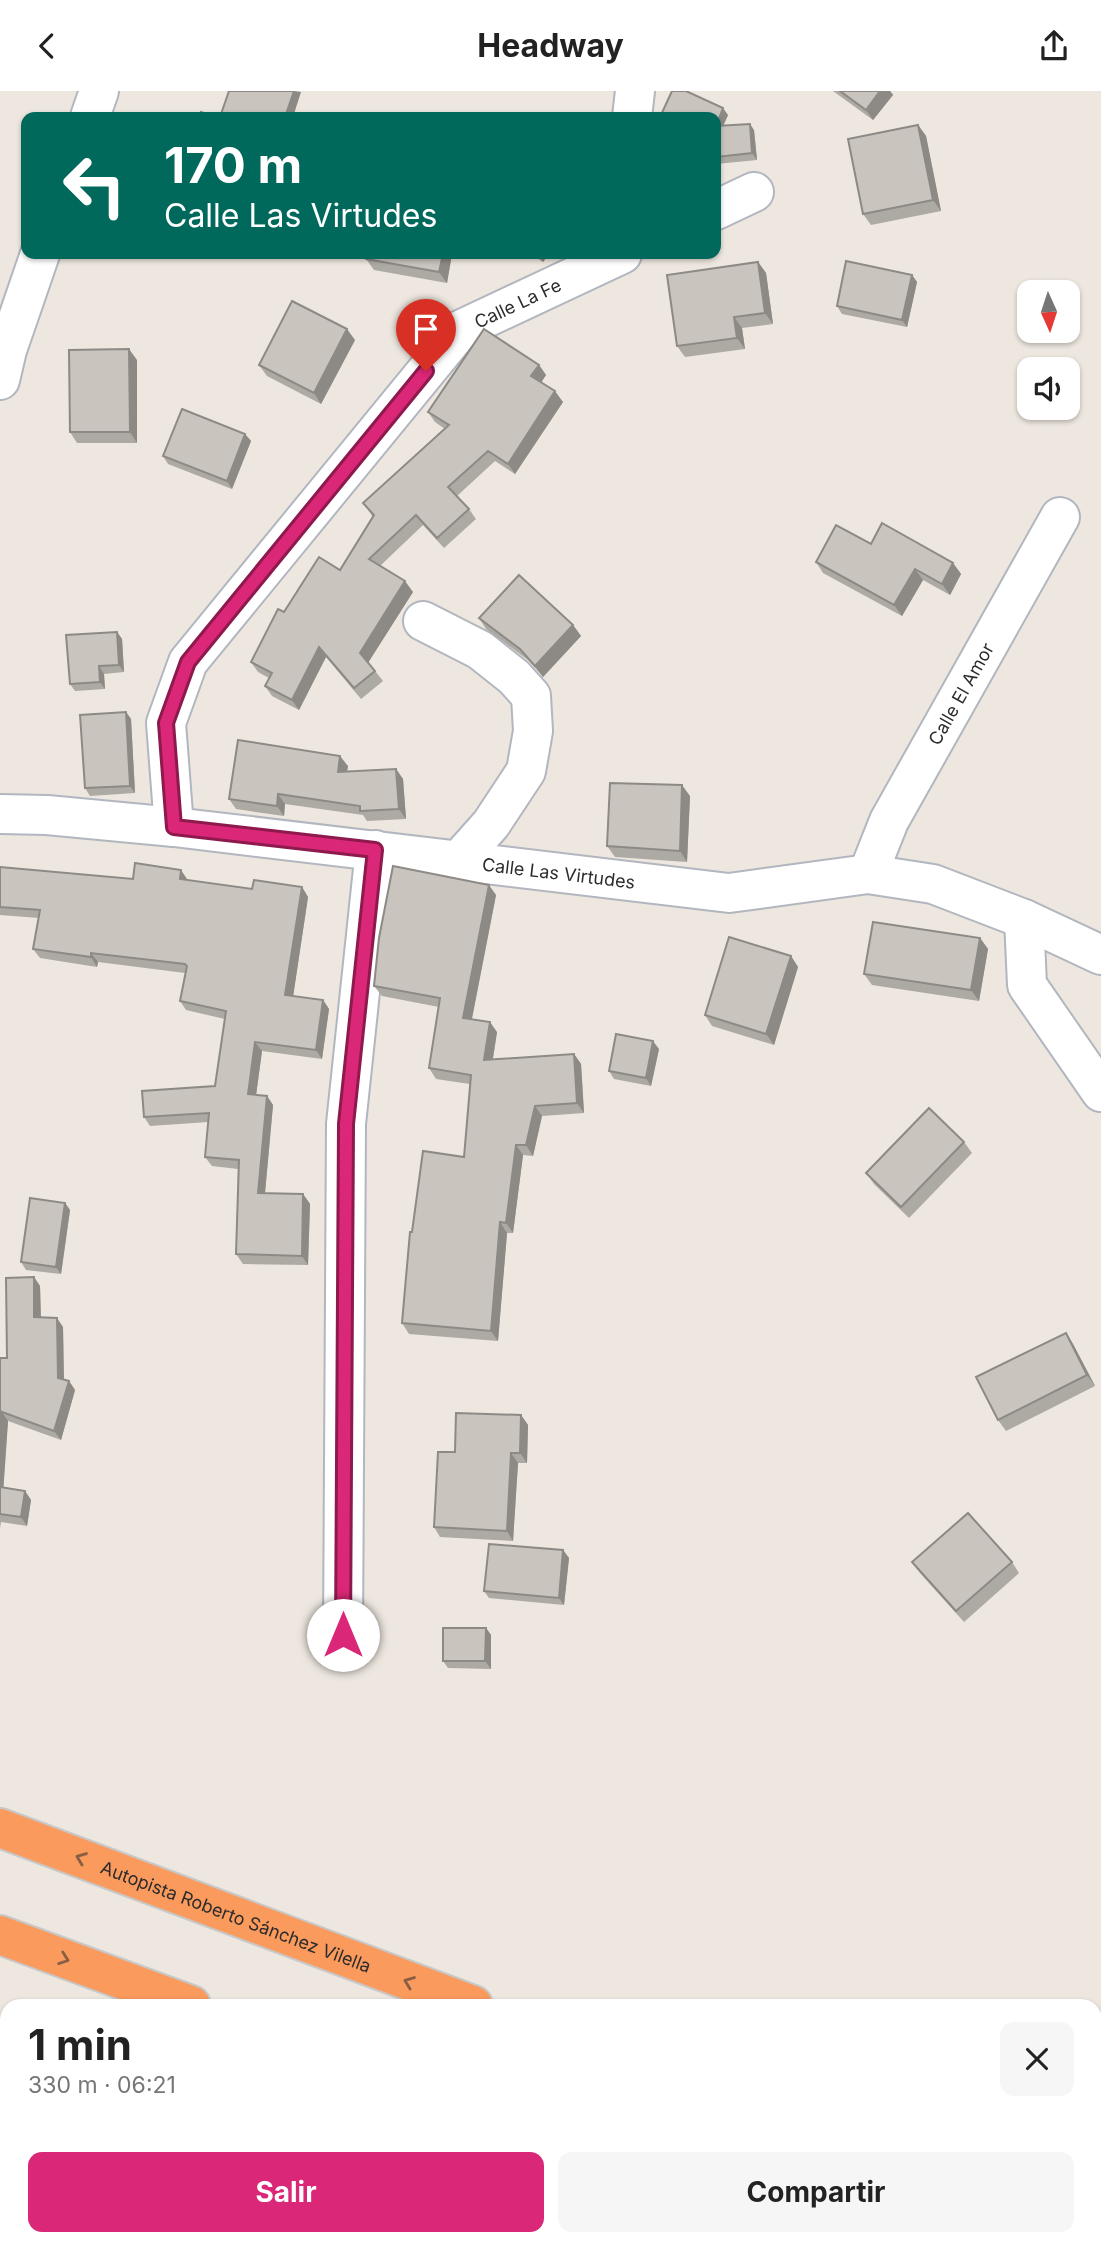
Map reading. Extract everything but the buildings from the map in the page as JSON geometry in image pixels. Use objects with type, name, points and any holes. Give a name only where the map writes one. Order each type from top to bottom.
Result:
[{"type":"highway","name":"Autopista Roberto Sánchez Vilella","points":[[0,1828],[457,1999]]},
{"type":"highway","points":[[0,1935],[175,1999]]},
{"type":"street","points":[[92,112],[99,91]]},
{"type":"street","points":[[633,112],[635,91]]},
{"type":"street","points":[[721,208],[754,192]]},
{"type":"street","points":[[0,380],[38,259]]},
{"type":"street","name":"Calle La Fe","points":[[174,827],[166,723],[188,662],[460,330],[609,259]]},
{"type":"street","name":"Calle El Amor","points":[[867,874],[889,821],[1060,517]]},
{"type":"street","points":[[423,621],[480,650],[514,677],[531,696],[533,731],[527,771],[491,824],[459,860]]},
{"type":"street","name":"Calle Las Virtudes","points":[[0,814],[47,815],[174,827],[729,893],[867,874],[933,884],[1024,919],[1101,955]]},
{"type":"street","points":[[343,1635],[346,1124],[375,850]]},
{"type":"street","points":[[1024,919],[1027,985],[1101,1092]]},
{"type":"route","points":[[343,1635],[346,1124],[375,850],[174,827],[166,723],[188,662],[426,371]]}]
